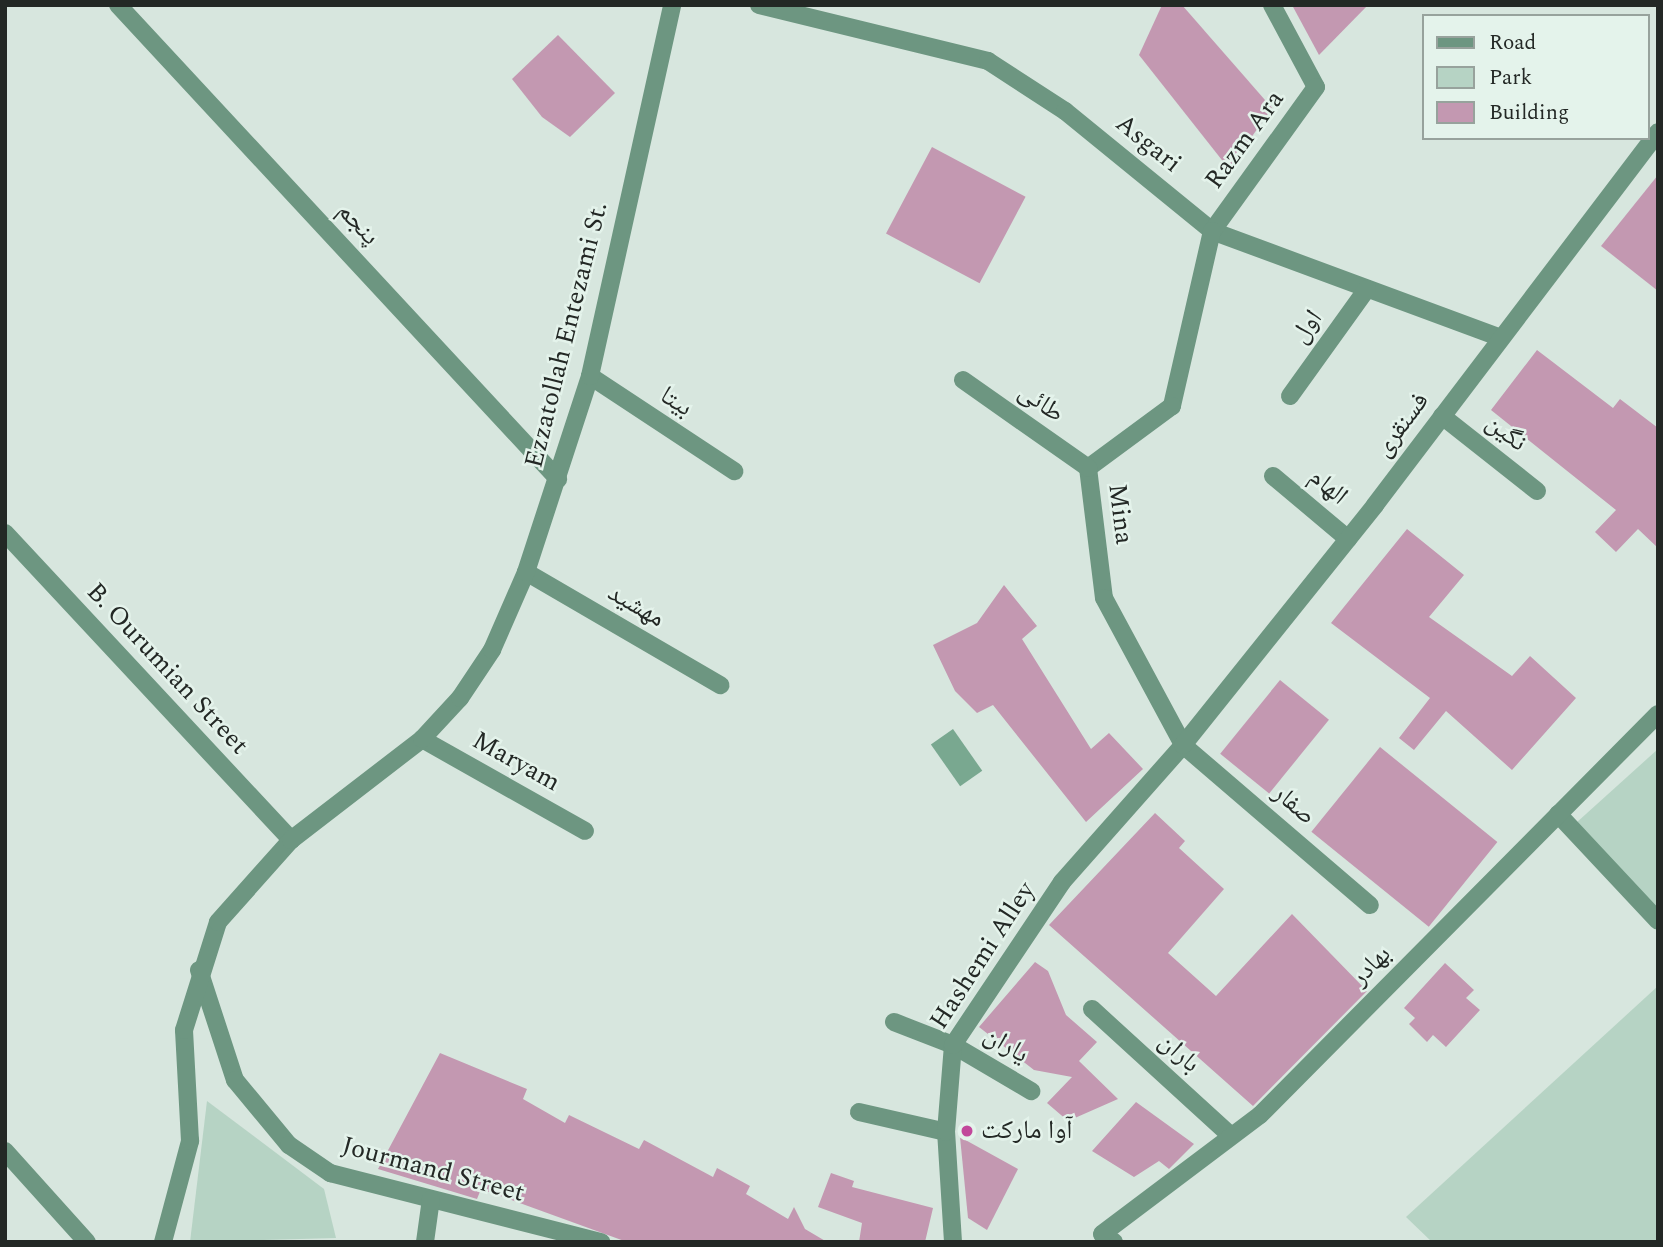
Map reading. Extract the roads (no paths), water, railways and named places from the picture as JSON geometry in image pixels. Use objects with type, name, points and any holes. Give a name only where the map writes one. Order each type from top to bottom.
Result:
[{"type":"street","name":"پنجم","points":[[118,5],[558,479]]},
{"type":"street","name":"Ezzatollah Entezami St.","points":[[163,1242],[190,1141],[184,1030],[199,970],[218,922],[291,840],[422,739],[492,650],[526,572],[590,376],[672,5]]},
{"type":"street","name":"Asgari","points":[[759,5],[989,61],[1065,111],[1212,231],[1501,338]]},
{"type":"street","name":"Razm Ara","points":[[1212,231],[1316,87],[1272,5]]},
{"type":"street","name":"فسنقری","points":[[1184,746],[1348,539],[1658,132]]},
{"type":"street","name":"Mina","points":[[1184,746],[1104,598],[1088,468],[1171,406],[1212,231]]},
{"type":"street","name":"اول","points":[[1290,396],[1367,289]]},
{"type":"street","name":"بیتا","points":[[590,376],[734,471]]},
{"type":"street","name":"طائی","points":[[963,380],[1088,468]]},
{"type":"street","name":"نگین","points":[[1442,416],[1537,491]]},
{"type":"street","name":"الهام","points":[[1273,476],[1348,539]]},
{"type":"street","name":"B. Ourumian Street","points":[[5,533],[291,840]]},
{"type":"street","name":"مهشید","points":[[526,572],[720,685]]},
{"type":"street","name":"بهادر","points":[[1108,1238],[1260,1115],[1658,714]]},
{"type":"street","name":"Maryam","points":[[422,739],[584,831]]},
{"type":"street","name":"صفار","points":[[1184,746],[1370,905]]},
{"type":"street","name":"Hashemi Alley","points":[[953,1242],[946,1132],[954,1045],[1062,882],[1184,746]]},
{"type":"street","points":[[1558,814],[1658,921]]},
{"type":"street","name":"Jourmand Street","points":[[199,970],[235,1080],[289,1144],[330,1173],[601,1242]]},
{"type":"street","name":"باران","points":[[1092,1009],[1231,1136]]},
{"type":"street","name":"یاران","points":[[894,1022],[954,1045],[1031,1091]]},
{"type":"street","points":[[859,1112],[946,1132]]},
{"type":"street","points":[[5,1151],[87,1242]]},
{"type":"street","points":[[425,1242],[431,1199]]},
{"type":"place","name":"آوا مارکت","points":[[967,1131]]}]
